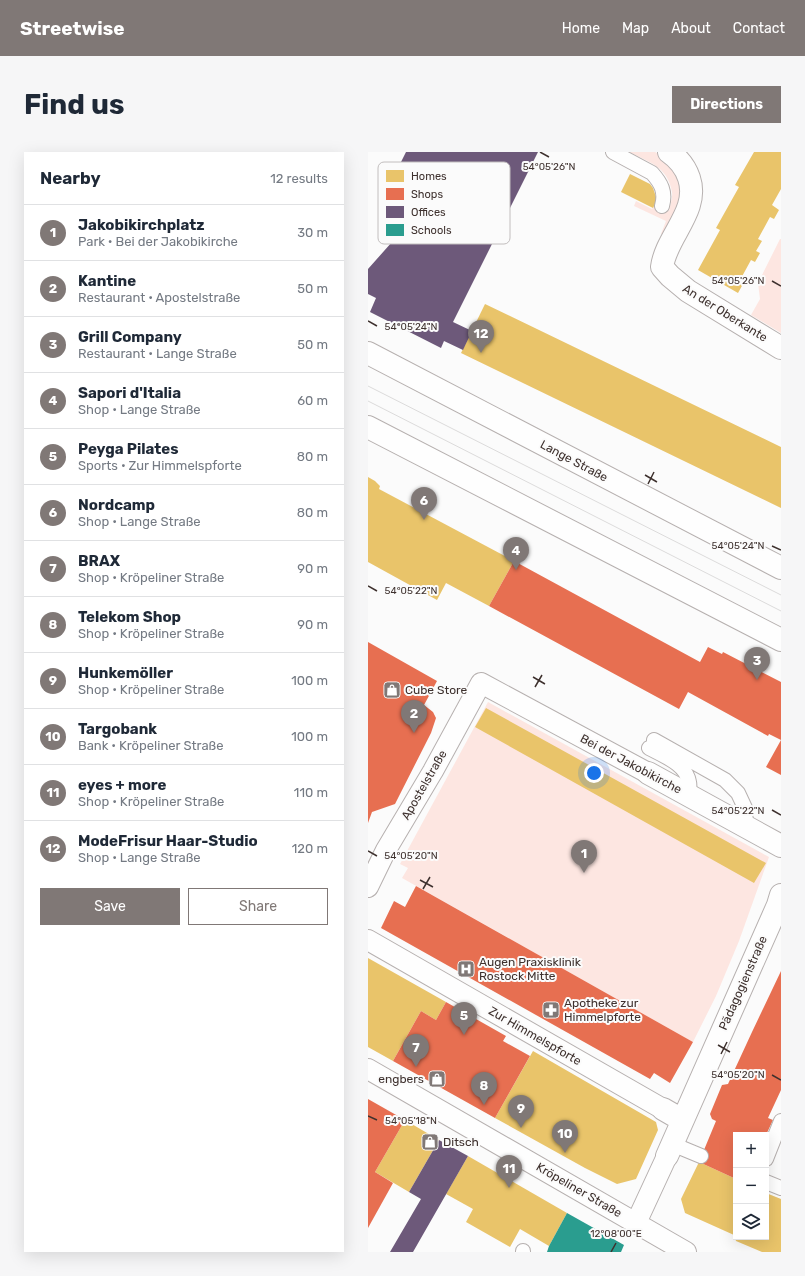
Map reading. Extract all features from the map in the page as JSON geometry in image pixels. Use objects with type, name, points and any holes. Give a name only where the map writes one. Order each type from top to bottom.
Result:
[{"type":"street","name":"An der Oberkante","points":[[669,152],[679,160],[687,170],[691,184],[690,200],[686,214],[665,255],[662,267],[688,291],[781,348]]},
{"type":"street","name":"Lange Straße","points":[[368,353],[781,568]]},
{"type":"street","points":[[368,427],[781,640]]},
{"type":"street","name":"Bei der Jakobikirche","points":[[481,683],[781,846]]},
{"type":"street","name":"Apostelstraße","points":[[368,887],[386,850],[433,771],[481,683]]},
{"type":"street","name":"Pädagogienstraße","points":[[636,1223],[778,905],[781,895]]},
{"type":"street","name":"Zur Himmelspforte","points":[[368,940],[682,1120]]},
{"type":"street","name":"Kröpeliner Straße","points":[[368,1069],[636,1223],[659,1245],[686,1252]]},
{"type":"lane","points":[[613,152],[652,173],[661,185],[664,195],[662,206]]},
{"type":"lane","points":[[689,795],[689,782],[684,771],[652,744],[725,780],[738,793],[744,808],[746,826]]},
{"type":"lane","points":[[769,1151],[781,1121]]},
{"type":"lane","points":[[669,1150],[701,1156]]},
{"type":"lane","points":[[769,1183],[781,1188]]},
{"type":"shaded area","points":[[629,152],[655,152],[661,155],[681,180],[683,195],[666,236],[661,234],[666,221],[634,206],[636,201],[652,209],[655,204],[669,211],[672,199],[670,184],[662,171],[656,166]]},
{"type":"shaded area","points":[[780,239],[781,333],[751,315],[760,299],[758,283]]},
{"type":"shaded area","points":[[488,702],[769,857],[739,941],[716,996],[693,1042],[402,878],[408,868],[400,864]]},
{"type":"building: Homes","points":[[754,152],[781,152],[781,189],[772,205],[779,210],[774,219],[770,217],[758,239],[762,241],[756,251],[760,253],[755,262],[751,260],[739,282],[743,284],[738,293],[698,270],[720,230],[716,228],[739,187],[735,185]]},
{"type":"building: Homes","points":[[630,174],[650,184],[653,188],[656,202],[653,208],[621,192]]},
{"type":"building: Homes","points":[[485,304],[781,447],[781,508],[461,353]]},
{"type":"building: Homes","points":[[368,477],[380,486],[379,489],[514,561],[489,606],[446,583],[437,600],[368,562]]},
{"type":"building: Homes","points":[[486,708],[766,863],[754,883],[475,727]]},
{"type":"building: Homes","points":[[368,958],[446,1002],[436,1020],[421,1011],[393,1061],[368,1047]]},
{"type":"building: Homes","points":[[533,1051],[656,1122],[658,1130],[636,1179],[617,1184],[495,1118]]},
{"type":"building: Homes","points":[[405,1120],[439,1140],[409,1192],[375,1172]]},
{"type":"building: Homes","points":[[468,1156],[567,1213],[549,1246],[520,1229],[510,1247],[466,1222],[473,1209],[446,1194]]},
{"type":"building: Homes","points":[[699,1162],[733,1178],[733,1235],[685,1213],[681,1199]]},
{"type":"building: Homes","points":[[769,1194],[781,1199],[781,1252],[762,1252],[736,1241],[769,1240]]},
{"type":"building: Shops","points":[[514,561],[700,662],[708,647],[722,654],[723,652],[781,682],[781,740],[769,734],[768,736],[688,692],[679,709],[489,606]]},
{"type":"building: Shops","points":[[368,642],[437,681],[424,705],[433,712],[436,718],[431,733],[395,804],[372,812],[368,823]]},
{"type":"building: Shops","points":[[781,740],[781,775],[766,767]]},
{"type":"building: Shops","points":[[416,886],[693,1042],[670,1083],[654,1073],[650,1079],[381,928],[394,901],[405,907]]},
{"type":"building: Shops","points":[[781,971],[781,1090],[768,1118],[773,1120],[767,1132],[733,1132],[733,1178],[699,1162],[716,1121],[712,1119],[710,1114],[722,1085],[728,1084]]},
{"type":"building: Shops","points":[[446,1002],[506,1036],[503,1041],[530,1056],[495,1118],[393,1061],[421,1011],[436,1020]]},
{"type":"building: Shops","points":[[368,1099],[405,1120],[375,1172],[393,1183],[368,1228]]},
{"type":"building: Offices","points":[[406,152],[538,152],[510,208],[510,162],[401,162]]},
{"type":"building: Offices","points":[[390,244],[492,244],[453,322],[472,331],[463,350],[444,341],[441,348],[370,312],[376,298],[368,294],[368,269]]},
{"type":"building: Offices","points":[[439,1140],[468,1156],[413,1252],[390,1252],[421,1199],[409,1192]]},
{"type":"building: Schools","points":[[567,1213],[624,1245],[621,1252],[547,1252]]},
{"type":"tram line","points":[[368,386],[781,595]]},
{"type":"tram line","points":[[368,401],[781,611]]},
{"type":"place","name":"ModeFrisur Haar-Studio","points":[[481,353]]},
{"type":"place","name":"Nordcamp","points":[[424,520]]},
{"type":"place","name":"Sapori d'Italia","points":[[516,570]]},
{"type":"place","name":"Grill Company","points":[[757,680]]},
{"type":"place","name":"Cube Store","points":[[392,690]]},
{"type":"place","name":"Kantine","points":[[414,733]]},
{"type":"place","name":"Jakobikirchplatz","points":[[584,873]]},
{"type":"place","name":"Augen Praxisklinik Rostock Mitte","points":[[466,969]]},
{"type":"place","name":"Apotheke zur Himmelpforte","points":[[551,1010]]},
{"type":"place","name":"Peyga Pilates","points":[[464,1035]]},
{"type":"place","name":"BRAX","points":[[416,1067]]},
{"type":"place","name":"engbers","points":[[437,1079]]},
{"type":"place","name":"Telekom Shop","points":[[484,1105]]},
{"type":"place","name":"Hunkemöller","points":[[521,1128]]},
{"type":"place","name":"Ditsch","points":[[430,1142]]},
{"type":"place","name":"Targobank","points":[[565,1153]]},
{"type":"place","name":"eyes + more","points":[[509,1188]]}]
